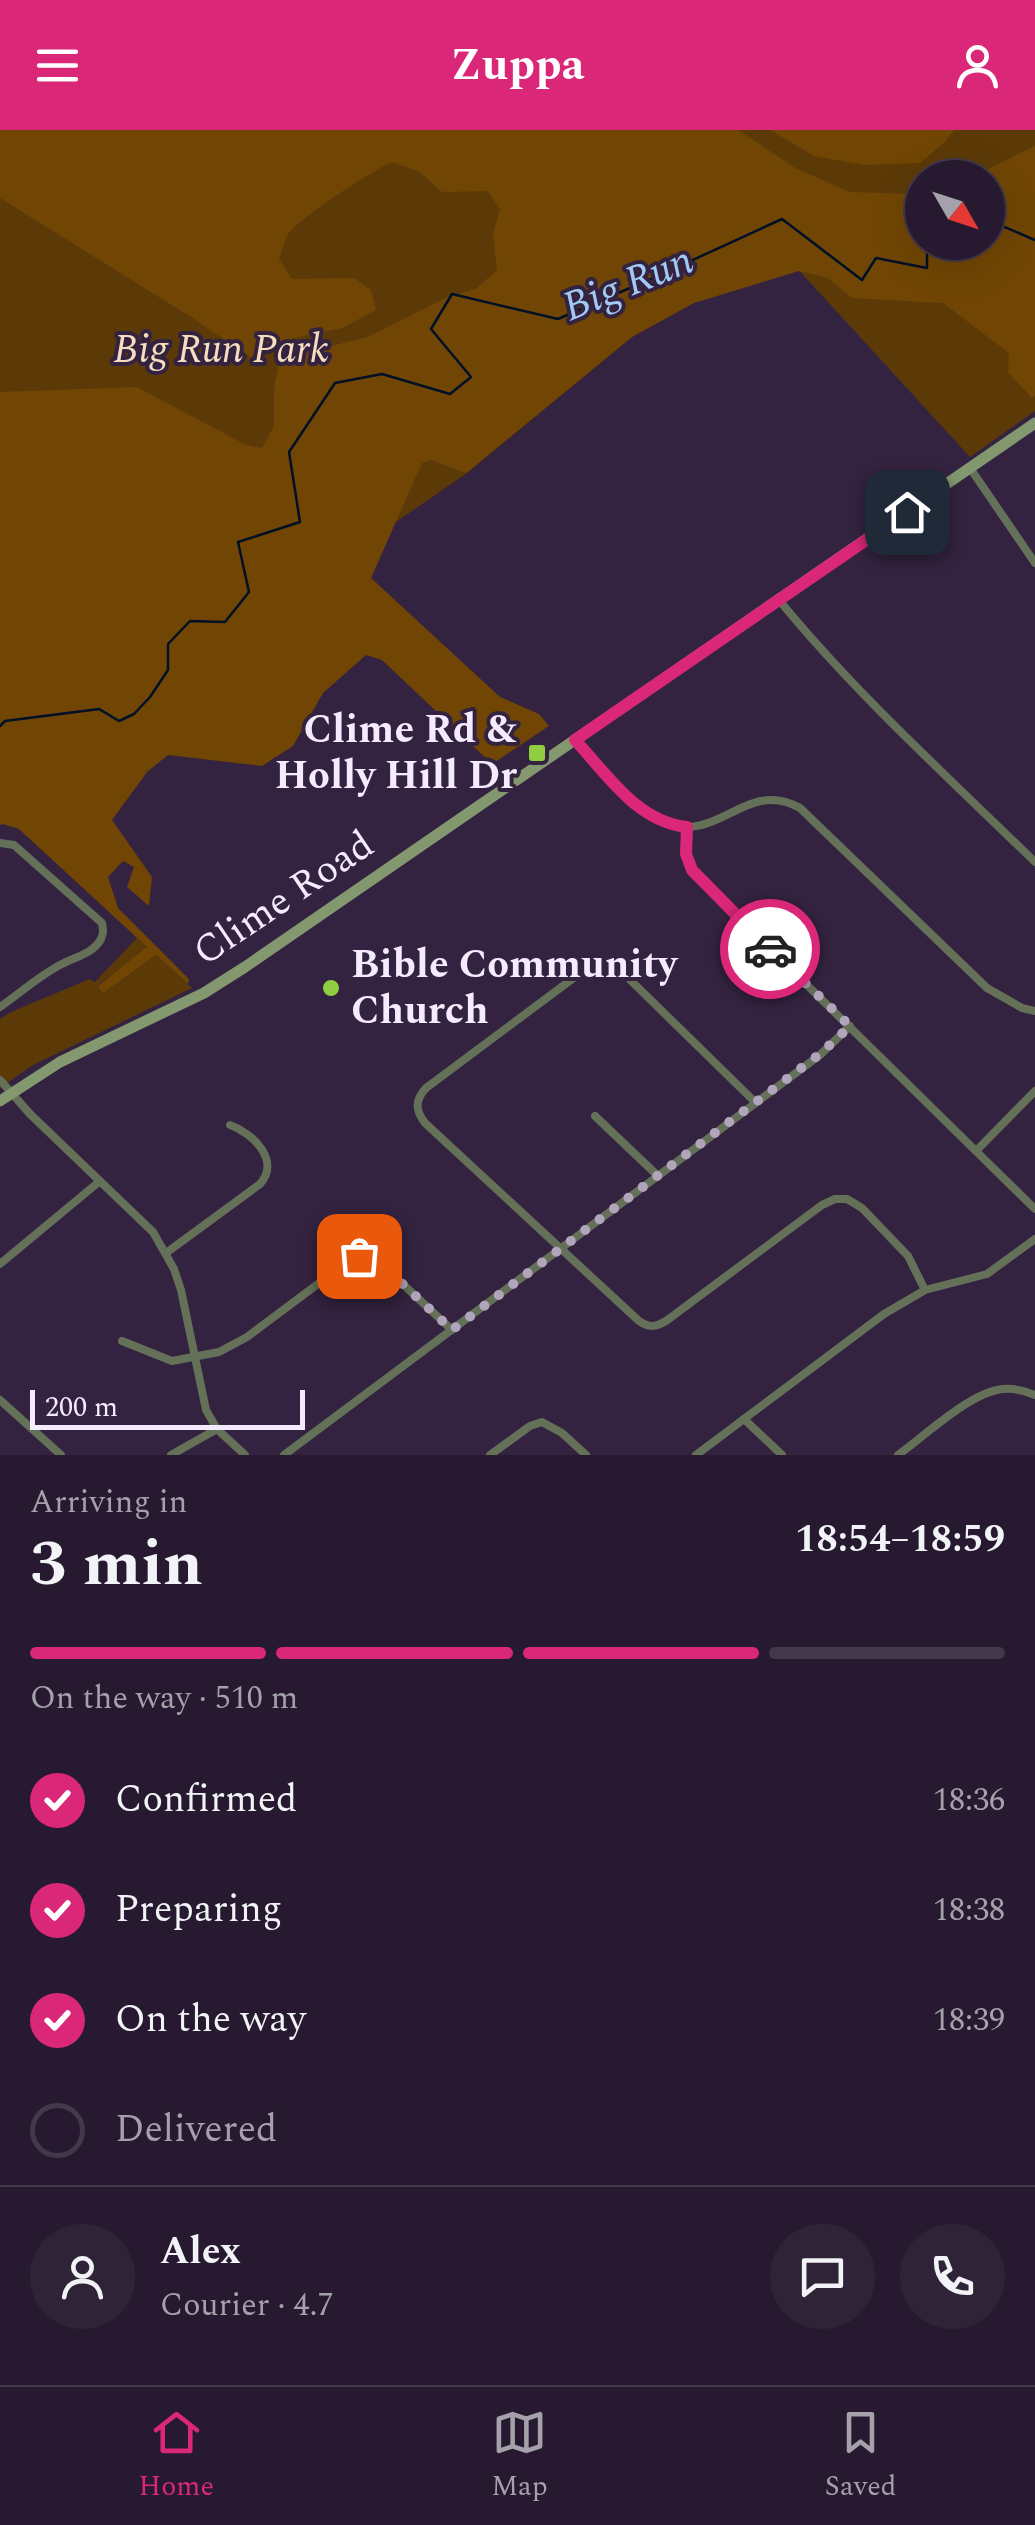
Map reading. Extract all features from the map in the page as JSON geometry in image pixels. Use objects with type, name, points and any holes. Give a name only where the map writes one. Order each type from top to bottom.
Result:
[{"type":"main road","name":"Clime Road","points":[[5,1097],[60,1062],[204,993],[246,967],[1035,422]]},
{"type":"street","points":[[970,468],[1035,563]]},
{"type":"street","points":[[778,600],[846,676],[1035,862]]},
{"type":"street","points":[[575,740],[642,810],[664,823],[706,825],[765,799],[790,802],[810,816],[988,988],[1022,1008],[1035,1011]]},
{"type":"street","points":[[687,827],[688,863],[702,882],[1035,1209]]},
{"type":"street","points":[[0,1007],[60,964],[96,945],[103,931],[102,923],[14,844],[4,843]]},
{"type":"street","points":[[756,1103],[617,968],[603,961],[591,964],[426,1088],[417,1107],[425,1123],[648,1326],[658,1326],[831,1200],[847,1199],[862,1208],[908,1256],[926,1290]]},
{"type":"street","points":[[284,1455],[756,1103],[850,1026]]},
{"type":"street","points":[[0,1080],[5,1097],[30,1114],[154,1232],[181,1290],[206,1410],[217,1429],[245,1455]]},
{"type":"street","points":[[977,1150],[1035,1091]]},
{"type":"street","points":[[594,1116],[658,1176]]},
{"type":"street","points":[[166,1253],[267,1176],[266,1156],[242,1129],[230,1125]]},
{"type":"street","points":[[0,1264],[100,1181]]},
{"type":"street","points":[[696,1455],[884,1314],[926,1290],[987,1274],[1035,1239]]},
{"type":"street","points":[[122,1341],[172,1361],[220,1352],[237,1344],[359,1256],[378,1261],[452,1330]]},
{"type":"street","points":[[898,1455],[967,1403],[994,1390],[1010,1388],[1035,1395]]},
{"type":"street","points":[[0,1400],[61,1455]]},
{"type":"street","points":[[744,1419],[782,1455]]},
{"type":"street","points":[[490,1455],[530,1426],[542,1422],[549,1423],[586,1455]]},
{"type":"street","points":[[171,1455],[217,1429]]},
{"type":"green space","name":"Big Run Park","points":[[0,130],[1035,130],[1035,411],[970,457],[751,218],[632,337],[467,473],[309,582],[0,812]]},
{"type":"green space","points":[[137,938],[148,948],[98,985],[104,992],[156,955],[192,988],[33,1065],[0,1088],[0,1019],[90,979],[95,982]]},
{"type":"shaded area","name":"Big Run Park","points":[[0,130],[738,130],[795,168],[850,192],[905,194],[905,260],[1005,260],[1005,161],[1035,146],[1035,395],[1032,398],[1008,372],[1009,353],[943,303],[852,298],[828,278],[799,271],[694,303],[632,337],[466,473],[431,460],[422,463],[371,578],[500,697],[539,714],[549,726],[492,764],[382,660],[366,655],[323,693],[293,746],[262,766],[168,755],[147,772],[112,820],[152,877],[149,906],[127,887],[134,867],[123,861],[108,877],[118,908],[189,979],[188,984],[156,955],[103,993],[98,986],[147,947],[19,829],[0,825],[0,392],[137,387],[246,445],[262,448],[274,426],[278,367],[310,351],[368,337],[447,297],[476,289],[497,270],[493,234],[500,209],[488,191],[442,192],[420,172],[392,162],[369,175],[294,228],[279,259],[292,279],[354,278],[371,290],[376,310],[342,328],[294,338],[250,357],[0,198]]},
{"type":"shaded area","points":[[770,130],[954,130],[924,160],[905,160],[905,164],[864,165],[814,156]]},
{"type":"waterway","name":"Big Run","points":[[0,726],[5,721],[99,709],[119,721],[134,714],[168,670],[168,644],[190,621],[225,622],[249,592],[238,542],[300,522],[289,452],[335,383],[382,374],[450,394],[471,377],[431,329],[452,294],[558,319],[782,219],[862,280],[876,258],[927,268],[927,260]]},
{"type":"waterway","name":"Big Run","points":[[1005,227],[1035,240]]},
{"type":"way so far","points":[[359,1256],[378,1261],[452,1330],[731,1122],[850,1026],[770,949]]},
{"type":"place","name":"Clime Rd & Holly Hill Dr","points":[[537,753]]},
{"type":"place","name":"Bible Community Church","points":[[331,988]]},
{"type":"route","points":[[770,949],[692,870],[686,854],[687,827],[664,823],[642,810],[575,740],[907,512]]}]
